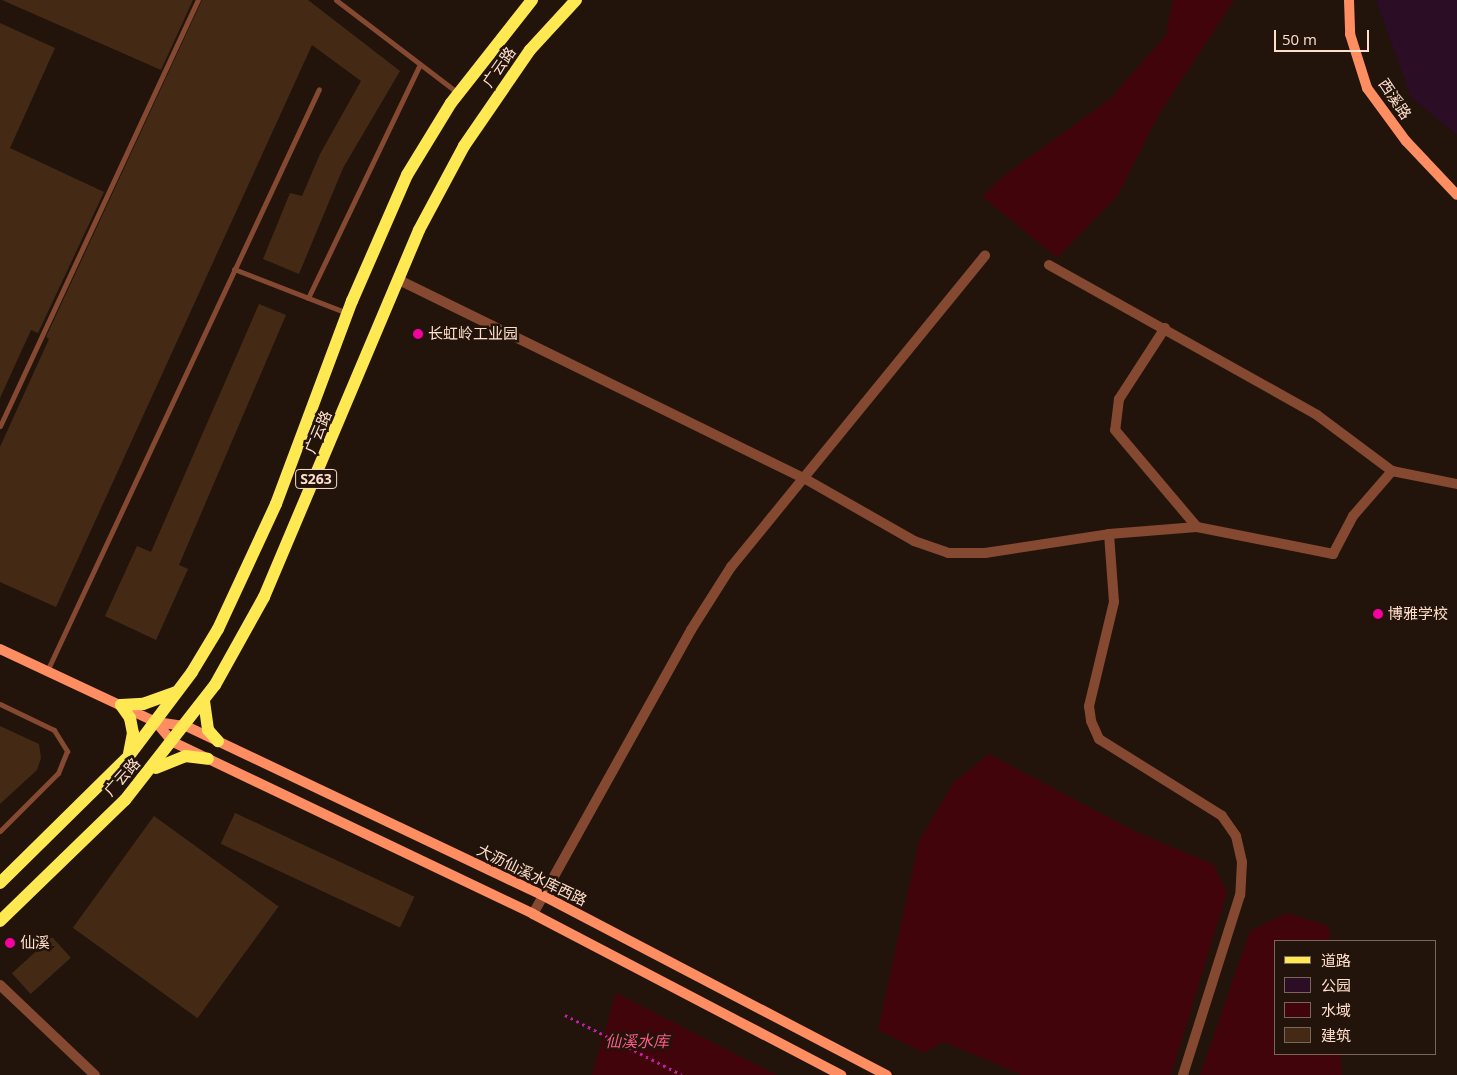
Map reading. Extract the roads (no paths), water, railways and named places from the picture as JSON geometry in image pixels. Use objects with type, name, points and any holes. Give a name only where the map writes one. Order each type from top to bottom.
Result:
[{"type":"main road","name":"广云路","points":[[0,883],[129,756],[156,722],[218,629],[276,504],[348,313],[407,176],[459,93],[532,0]]},
{"type":"main road","name":"广云路","points":[[0,921],[150,772],[204,701],[264,597],[419,230],[464,146],[530,50],[576,0]]},
{"type":"main road","points":[[121,705],[143,704],[178,690]]},
{"type":"main road","points":[[204,701],[208,730],[218,741]]},
{"type":"main road","points":[[121,705],[130,718],[133,733],[129,756]]},
{"type":"main road","points":[[150,772],[185,756],[208,759]]},
{"type":"street","name":"西溪路","points":[[1349,0],[1350,34],[1367,88],[1406,141],[1457,194]]},
{"type":"street","points":[[533,914],[691,630],[731,567],[985,256]]},
{"type":"street","points":[[1049,265],[1165,328],[1316,415],[1392,471],[1457,484]]},
{"type":"street","points":[[399,280],[802,478],[914,541],[948,553],[984,553],[1109,534],[1197,527],[1333,554],[1353,516],[1392,471]]},
{"type":"street","points":[[1165,328],[1119,399],[1115,430],[1197,527]]},
{"type":"street","points":[[1109,534],[1114,602],[1089,706],[1091,721],[1100,739],[1222,816],[1236,836],[1242,862],[1240,895],[1183,1075]]},
{"type":"street","points":[[0,649],[156,722],[173,742],[533,914],[841,1075]]},
{"type":"street","name":"大沥仙溪水库西路","points":[[156,722],[186,726],[542,895],[886,1075]]},
{"type":"street","points":[[0,985],[95,1075]]},
{"type":"lane","points":[[0,426],[198,0]]},
{"type":"lane","points":[[336,0],[459,93]]},
{"type":"lane","points":[[308,298],[420,64]]},
{"type":"lane","points":[[47,671],[319,89]]},
{"type":"lane","points":[[234,268],[348,313]]},
{"type":"lane","points":[[0,704],[54,730],[67,752],[58,773],[0,831]]},
{"type":"water","points":[[1173,0],[1234,0],[1158,116],[1118,195],[1057,258],[982,196],[1006,174],[1109,100],[1166,35]]},
{"type":"water","points":[[989,754],[1134,831],[1213,864],[1227,892],[1171,1075],[1022,1075],[944,1042],[924,1053],[878,1030],[919,841],[953,783]]},
{"type":"water","points":[[1287,913],[1329,926],[1330,940],[1274,940],[1274,1055],[1340,1055],[1342,1075],[1200,1075],[1250,931]]},
{"type":"water","name":"仙溪水库","points":[[616,993],[777,1075],[592,1075]]},
{"type":"place","name":"长虹岭工业园","points":[[418,334]]},
{"type":"place","name":"博雅学校","points":[[1378,614]]},
{"type":"place","name":"仙溪","points":[[10,943]]}]
